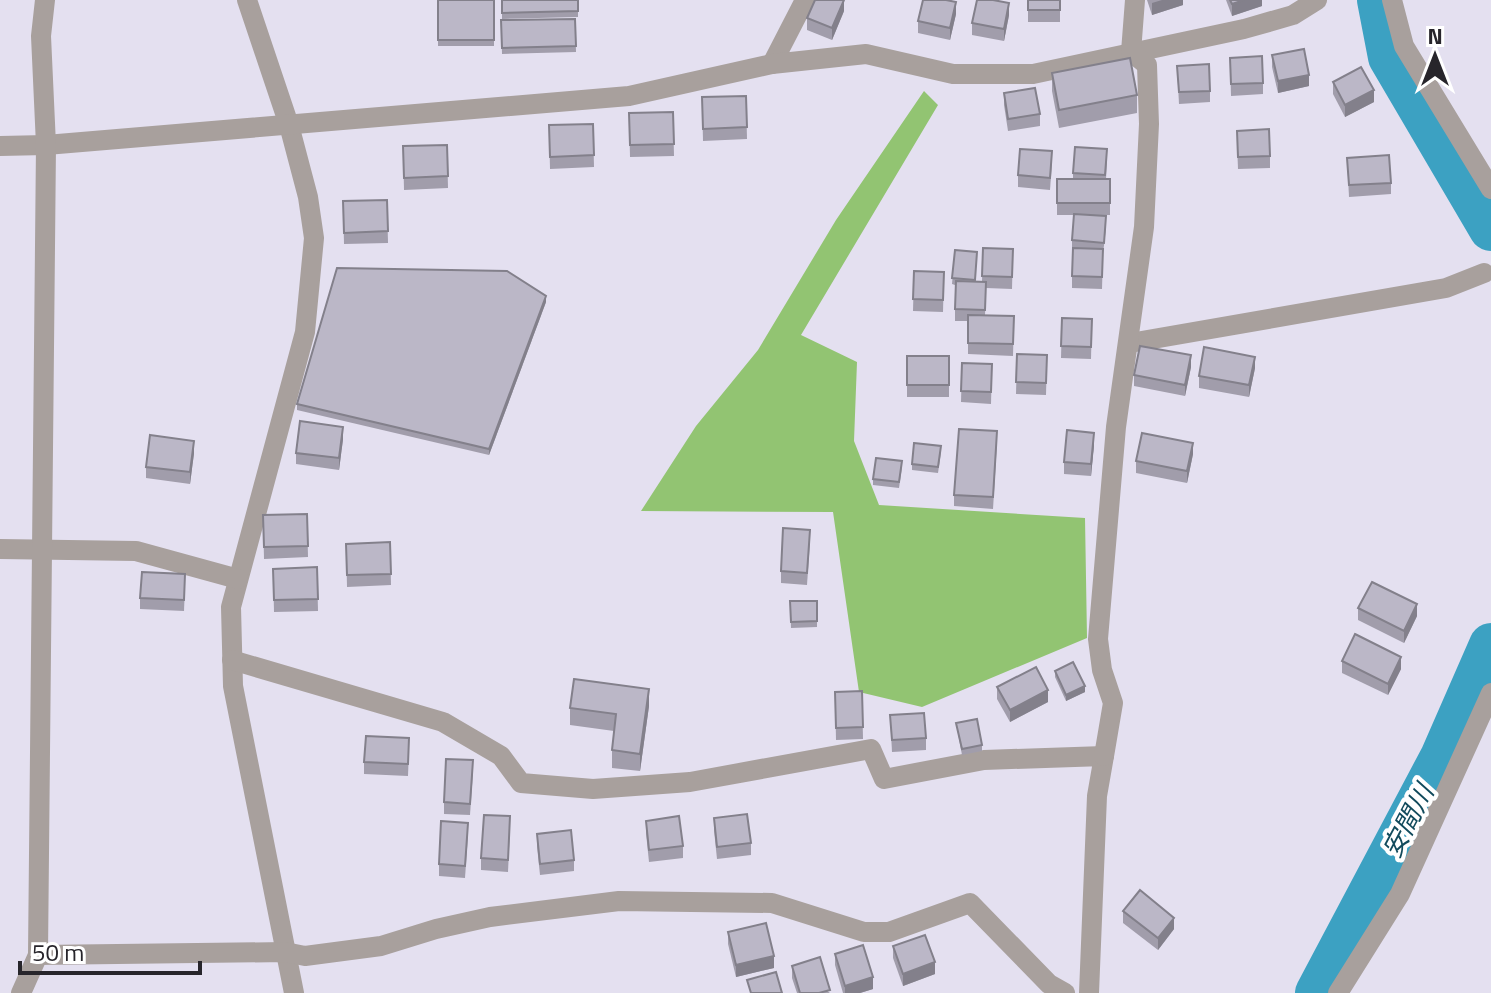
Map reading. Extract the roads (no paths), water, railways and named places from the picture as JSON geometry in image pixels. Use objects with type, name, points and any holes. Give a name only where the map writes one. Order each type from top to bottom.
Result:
[{"type":"street","points":[[21,993],[38,955],[46,145],[41,36],[45,0]]},
{"type":"street","points":[[247,0],[289,125],[308,197],[314,238],[305,332],[231,607],[232,660],[242,737],[294,993]]},
{"type":"street","points":[[772,64],[805,0]]},
{"type":"street","points":[[1131,52],[1135,0]]},
{"type":"street","points":[[0,146],[46,145],[629,96],[772,64],[866,54],[953,74],[1033,74],[1244,29],[1293,15],[1317,0]]},
{"type":"street","points":[[1392,0],[1404,46],[1491,189]]},
{"type":"street","points":[[1089,993],[1097,796],[1113,703],[1102,670],[1098,639],[1116,427],[1144,227],[1149,124],[1147,65],[1131,52]]},
{"type":"street","points":[[1130,343],[1446,288],[1484,273]]},
{"type":"street","points":[[0,549],[136,551],[238,579]]},
{"type":"street","points":[[232,660],[443,722],[501,756],[521,783],[593,789],[690,782],[871,749],[884,779],[984,760],[1104,756]]},
{"type":"street","points":[[1338,993],[1400,894],[1491,693]]},
{"type":"street","points":[[38,955],[285,952],[305,956],[381,946],[490,917],[619,901],[772,903],[864,932],[889,932],[970,903],[1049,984],[1065,993]]},
{"type":"waterway","name":"安間川","points":[[1379,0],[1390,57],[1491,229]]},
{"type":"waterway","name":"安間川","points":[[1317,993],[1442,757],[1491,645]]}]
